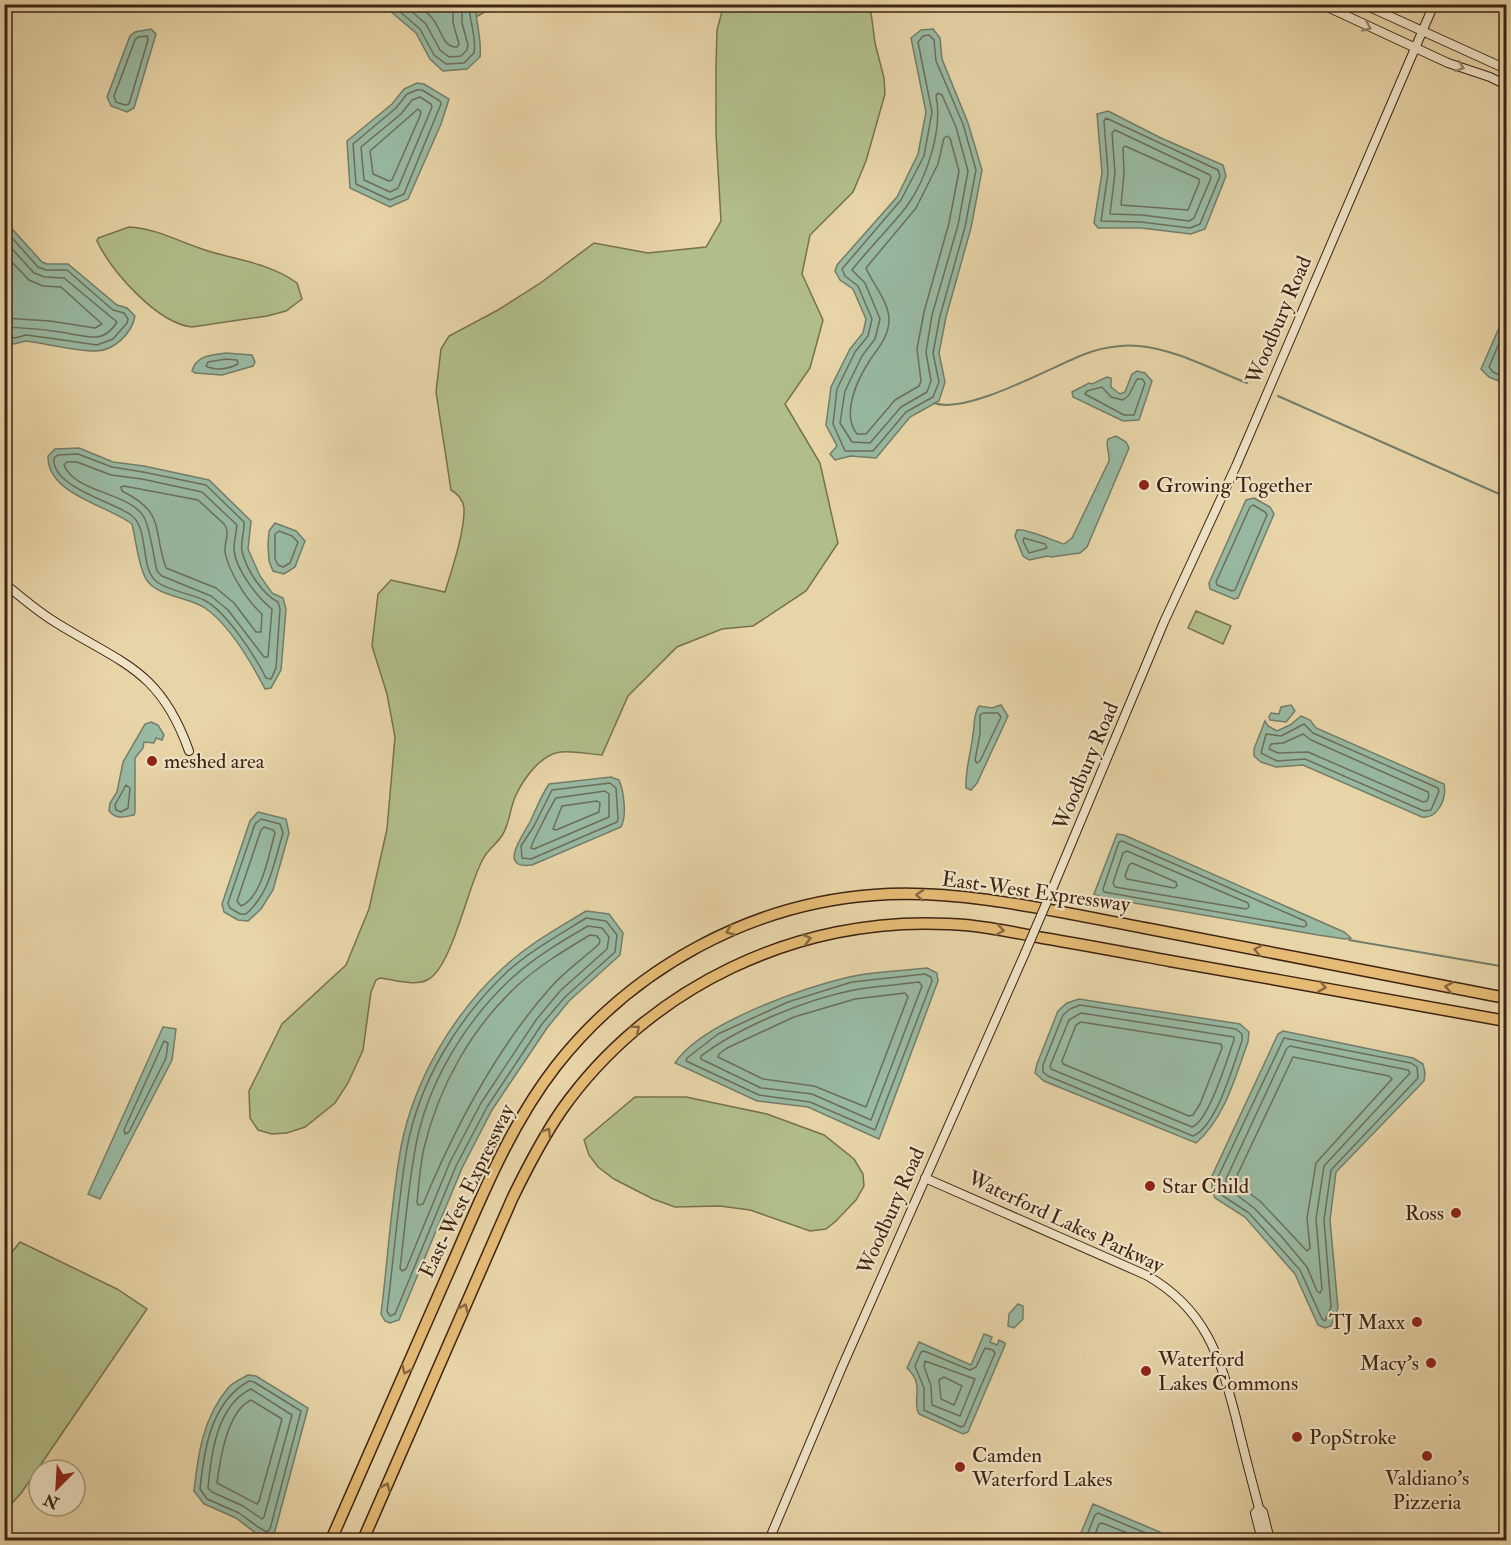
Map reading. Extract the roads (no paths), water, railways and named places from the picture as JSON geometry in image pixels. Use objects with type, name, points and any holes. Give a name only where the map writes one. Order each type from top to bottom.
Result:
[{"type":"highway","name":"East-West Expressway","points":[[331,1540],[475,1212],[509,1140],[532,1101],[556,1066],[605,1013],[675,959],[718,936],[763,918],[836,899],[876,894],[955,897],[1114,922],[1506,998]]},
{"type":"highway","name":"East-West Expressway","points":[[363,1540],[512,1199],[530,1161],[548,1131],[580,1087],[626,1038],[671,1002],[737,964],[797,942],[840,931],[897,924],[961,925],[1506,1021]]},
{"type":"street","points":[[1321,4],[1415,48],[1506,85]]},
{"type":"street","points":[[1363,4],[1506,69]]},
{"type":"street","name":"Woodbury Road","points":[[769,1540],[1025,953],[1156,642],[1236,466],[1434,4]]},
{"type":"street","points":[[4,583],[46,617],[113,654],[139,672],[167,704],[189,751]]},
{"type":"street","name":"Waterford Lakes Parkway","points":[[925,1178],[1135,1270],[1160,1283],[1179,1299],[1201,1323],[1219,1359],[1259,1508],[1263,1512],[1270,1540]]},
{"type":"street","name":"Waterford Lakes Parkway","points":[[1259,1508],[1256,1513],[1262,1540]]},
{"type":"water","points":[[383,5],[475,5],[480,57],[467,69],[443,71],[430,59],[416,33]]},
{"type":"water","points":[[151,29],[156,34],[134,108],[127,112],[111,106],[107,97],[130,36],[135,32]]},
{"type":"water","points":[[933,29],[940,38],[942,59],[968,123],[982,170],[971,228],[946,317],[939,353],[945,382],[939,401],[910,417],[876,458],[851,456],[835,460],[830,454],[837,446],[826,425],[831,387],[850,349],[863,333],[866,319],[853,289],[840,280],[835,271],[837,265],[897,197],[918,154],[926,112],[911,38],[921,30]]},
{"type":"water","points":[[417,83],[424,84],[449,99],[441,124],[408,199],[390,207],[350,188],[347,141],[392,104],[404,89]]},
{"type":"water","points":[[1108,111],[1161,138],[1223,165],[1226,176],[1205,229],[1191,234],[1141,228],[1098,228],[1094,223],[1102,173],[1097,114]]},
{"type":"water","points":[[4,220],[42,262],[68,264],[117,305],[127,308],[135,316],[126,335],[109,348],[96,351],[26,341],[14,344],[5,340]]},
{"type":"water","points":[[1506,312],[1506,384],[1489,377],[1481,369]]},
{"type":"water","points":[[226,353],[252,355],[255,362],[253,366],[222,375],[192,371],[201,359]]},
{"type":"water","points":[[1137,371],[1145,373],[1152,381],[1139,420],[1123,421],[1073,397],[1072,392],[1107,377],[1111,378],[1111,387],[1120,394],[1125,392],[1132,374]]},
{"type":"water","points":[[1116,436],[1126,442],[1129,448],[1087,547],[1080,553],[1029,560],[1023,556],[1015,536],[1017,530],[1064,544],[1072,538],[1109,461],[1108,439]]},
{"type":"water","points":[[79,448],[113,462],[209,480],[251,521],[248,549],[260,576],[272,593],[283,598],[286,609],[281,670],[271,688],[265,689],[239,645],[214,615],[198,604],[163,592],[149,583],[141,565],[132,524],[80,497],[57,480],[50,469],[48,456],[55,449]]},
{"type":"water","points":[[1254,498],[1270,507],[1274,514],[1238,598],[1234,599],[1210,589],[1209,583],[1246,500]]},
{"type":"water","points":[[275,523],[296,531],[305,541],[295,567],[284,574],[273,571],[269,561],[269,531]]},
{"type":"water","points":[[1001,705],[1008,716],[977,783],[971,790],[966,788],[966,781],[976,713],[979,706],[992,708]]},
{"type":"water","points":[[1291,705],[1295,711],[1286,722],[1270,720],[1271,713],[1279,714],[1281,707]]},
{"type":"water","points":[[1301,716],[1310,720],[1316,728],[1444,784],[1443,801],[1437,811],[1428,817],[1422,817],[1303,765],[1276,767],[1261,762],[1254,756],[1254,749],[1265,721],[1268,726],[1277,731],[1290,725]]},
{"type":"water","points":[[151,722],[158,725],[164,735],[162,740],[156,738],[154,743],[144,742],[143,748],[135,758],[135,812],[134,815],[118,817],[109,811],[110,803],[117,792],[123,762],[145,724]]},
{"type":"water","points":[[611,777],[619,780],[622,791],[624,810],[621,827],[532,865],[522,865],[516,862],[515,850],[549,784]]},
{"type":"water","points":[[258,812],[286,819],[289,833],[273,890],[261,909],[248,921],[238,920],[224,912],[222,904],[250,821]]},
{"type":"water","points":[[1117,834],[1124,835],[1344,932],[1351,938],[1318,935],[1100,897],[1094,894]]},
{"type":"water","points":[[586,911],[609,914],[623,933],[620,955],[569,1001],[547,1028],[492,1110],[462,1168],[399,1320],[390,1323],[385,1321],[381,1314],[401,1147],[415,1097],[426,1073],[452,1027],[485,986],[522,952]]},
{"type":"water","points":[[927,968],[937,973],[938,981],[879,1139],[808,1107],[757,1101],[675,1063],[688,1048],[707,1034],[729,1021],[781,998],[859,975]]},
{"type":"water","points":[[1079,999],[1240,1024],[1249,1032],[1248,1042],[1222,1109],[1215,1122],[1196,1143],[1044,1081],[1035,1073],[1058,1011],[1067,1003]]},
{"type":"water","points":[[163,1027],[176,1029],[172,1060],[100,1199],[88,1194]]},
{"type":"water","points":[[1283,1031],[1413,1058],[1423,1064],[1425,1073],[1424,1081],[1336,1172],[1330,1220],[1338,1308],[1331,1326],[1325,1328],[1318,1325],[1295,1274],[1245,1217],[1215,1198],[1212,1189],[1212,1176],[1278,1034]]},
{"type":"water","points":[[1018,1304],[1023,1306],[1023,1319],[1014,1328],[1008,1326],[1009,1314]]},
{"type":"water","points":[[984,1334],[992,1337],[990,1342],[997,1345],[999,1340],[1005,1345],[968,1432],[963,1434],[919,1414],[916,1403],[916,1381],[907,1368],[919,1342],[971,1365]]},
{"type":"water","points":[[248,1375],[256,1376],[308,1408],[275,1531],[271,1538],[261,1537],[236,1518],[204,1504],[194,1491],[197,1464],[207,1424],[230,1386]]},
{"type":"water","points":[[1093,1504],[1160,1532],[1166,1540],[1078,1540]]},
{"type":"waterway","points":[[934,403],[949,405],[987,396],[1085,354],[1120,346],[1136,346],[1169,352],[1247,383]]},
{"type":"waterway","points":[[1278,396],[1506,497]]},
{"type":"waterway","points":[[1349,940],[1506,967]]},
{"type":"place","name":"Growing Together","points":[[1144,485]]},
{"type":"place","name":"meshed area","points":[[152,761]]},
{"type":"place","name":"Star Child","points":[[1150,1186]]},
{"type":"place","name":"Ross","points":[[1456,1213]]},
{"type":"place","name":"TJ Maxx","points":[[1417,1322]]},
{"type":"place","name":"Macy's","points":[[1431,1363]]},
{"type":"place","name":"Waterford Lakes Commons","points":[[1146,1371]]},
{"type":"place","name":"PopStroke","points":[[1297,1437]]},
{"type":"place","name":"Valdiano's Pizzeria","points":[[1427,1456]]},
{"type":"place","name":"Camden Waterford Lakes","points":[[960,1467]]}]
